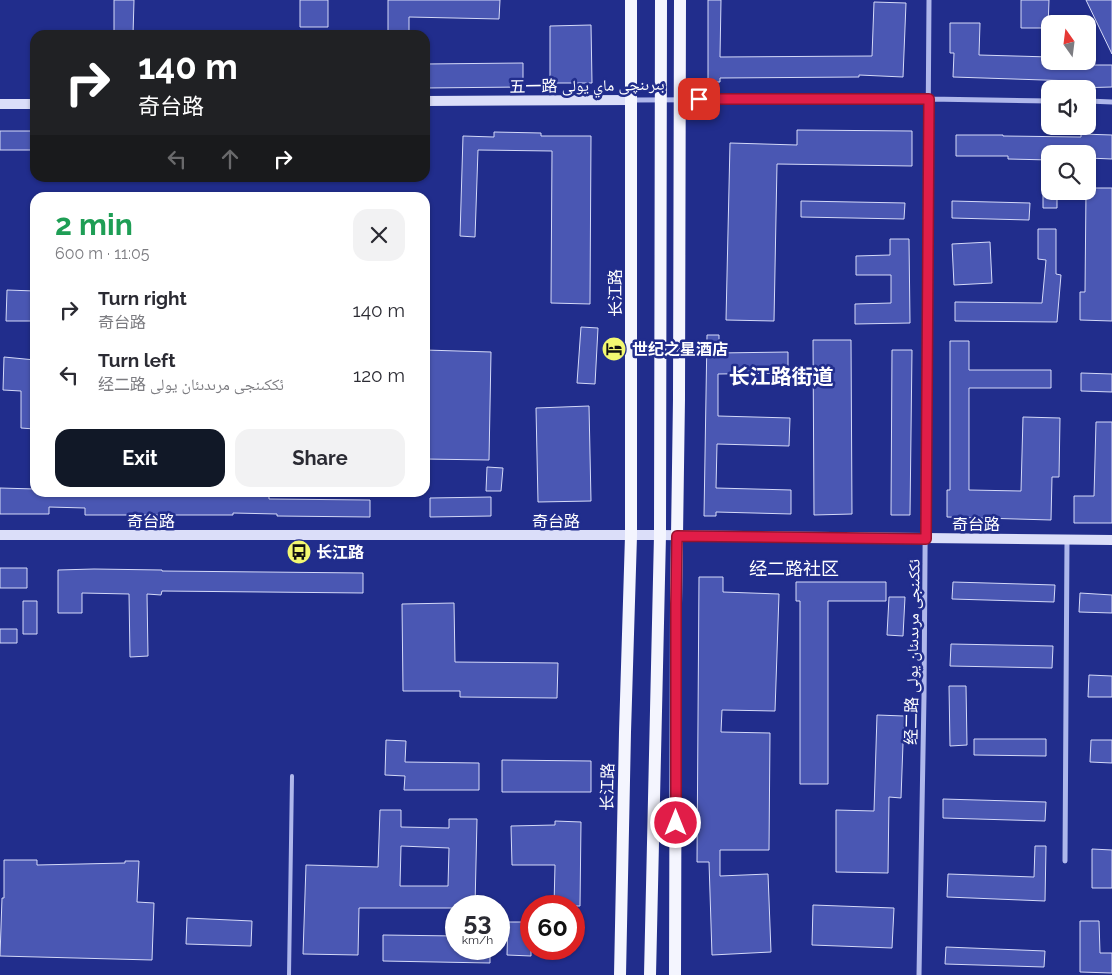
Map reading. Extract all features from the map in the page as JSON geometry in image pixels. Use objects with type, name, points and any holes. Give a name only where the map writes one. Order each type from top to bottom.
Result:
[{"type":"main road","name":"长江路","points":[[620,975],[631,536],[631,0]]},
{"type":"main road","points":[[650,975],[660,536],[661,0]]},
{"type":"main road","points":[[675,975],[680,0]]},
{"type":"street","name":"经二路 ئككىنجى مرىدىئان يولى","points":[[919,975],[926,539],[929,0]]},
{"type":"street","name":"五一路 بىرىنچى ماي يولى","points":[[430,101],[660,99],[1041,101]]},
{"type":"street","points":[[1096,101],[1112,102]]},
{"type":"street","points":[[0,104],[30,104]]},
{"type":"street","name":"奇台路","points":[[0,535],[677,536],[1112,540]]},
{"type":"street","points":[[1065,861],[1068,540]]},
{"type":"lane","points":[[289,975],[292,776]]},
{"type":"building","points":[[114,0],[134,0],[133,30],[114,30]]},
{"type":"building","points":[[300,0],[328,0],[328,27],[300,27]]},
{"type":"building","points":[[388,0],[500,0],[499,19],[409,17],[409,30],[388,30]]},
{"type":"building","points":[[708,0],[721,0],[720,57],[872,56],[874,2],[906,3],[903,77],[859,75],[859,77],[720,78],[720,82],[708,82]]},
{"type":"building","points":[[1021,0],[1049,0],[1048,15],[1041,15],[1041,28],[1021,28]]},
{"type":"building","points":[[1086,0],[1112,0],[1112,54],[1096,21],[1096,15],[1093,15]]},
{"type":"building","points":[[950,23],[980,23],[979,55],[1041,57],[1041,70],[1096,70],[1096,65],[1112,65],[1112,87],[1096,87],[1096,80],[953,77],[954,53],[950,53]]},
{"type":"building","points":[[591,25],[592,83],[550,83],[550,26]]},
{"type":"building","points":[[523,63],[523,87],[430,88],[430,64]]},
{"type":"building","points":[[797,130],[912,131],[912,166],[777,164],[774,321],[726,320],[730,143],[797,145]]},
{"type":"building","points":[[0,131],[30,131],[30,150],[0,150]]},
{"type":"building","points":[[494,132],[541,133],[541,136],[591,136],[590,304],[551,303],[552,151],[478,150],[475,237],[460,236],[463,136],[494,137]]},
{"type":"building","points":[[956,135],[1081,137],[1081,135],[1112,135],[1112,159],[1096,158],[1096,145],[1041,145],[1041,160],[1008,159],[1008,156],[956,156]]},
{"type":"building","points":[[1096,188],[1112,188],[1112,321],[1080,320],[1080,292],[1085,292],[1086,200],[1096,200]]},
{"type":"building","points":[[1043,200],[1057,200],[1057,208],[1043,208]]},
{"type":"building","points":[[801,201],[905,203],[904,219],[801,217]]},
{"type":"building","points":[[952,201],[1030,203],[1029,220],[952,218]]},
{"type":"building","points":[[1038,229],[1056,229],[1056,274],[1061,275],[1057,322],[955,321],[955,302],[1042,303],[1046,260],[1038,259]]},
{"type":"building","points":[[890,239],[909,239],[910,323],[855,324],[855,304],[891,303],[891,275],[856,275],[856,256],[890,255]]},
{"type":"building","points":[[990,242],[992,283],[954,285],[952,244]]},
{"type":"building","points":[[7,290],[30,291],[30,321],[6,321]]},
{"type":"building","points":[[581,327],[598,328],[595,384],[577,383]]},
{"type":"building","points":[[707,335],[719,335],[719,353],[788,352],[788,373],[718,374],[718,416],[790,418],[789,446],[717,444],[716,488],[791,490],[791,514],[716,512],[716,516],[704,516]]},
{"type":"building","points":[[813,340],[851,340],[852,514],[814,515]]},
{"type":"building","points":[[950,341],[969,341],[969,370],[1051,370],[1051,388],[969,388],[969,490],[1021,491],[1023,417],[1060,418],[1059,477],[1052,477],[1051,520],[947,517],[947,490],[950,490]]},
{"type":"building","points":[[430,350],[491,352],[489,460],[430,459]]},
{"type":"building","points":[[892,350],[912,350],[910,515],[891,515]]},
{"type":"building","points":[[4,357],[30,360],[30,429],[21,428],[21,391],[3,390]]},
{"type":"building","points":[[1081,373],[1112,374],[1112,392],[1081,391]]},
{"type":"building","points":[[589,406],[591,501],[538,502],[536,408]]},
{"type":"building","points":[[1096,422],[1112,422],[1112,523],[1074,523],[1074,496],[1094,496]]},
{"type":"building","points":[[487,467],[503,468],[501,491],[486,491]]},
{"type":"building","points":[[0,488],[30,489],[30,497],[269,497],[269,499],[370,500],[370,517],[277,516],[277,514],[233,513],[233,515],[85,515],[85,508],[49,507],[49,514],[0,514]]},
{"type":"building","points":[[491,497],[491,516],[430,517],[430,498]]},
{"type":"building","points":[[0,568],[27,568],[27,588],[0,588]]},
{"type":"building","points":[[58,570],[363,573],[363,593],[162,591],[161,595],[147,594],[148,656],[130,657],[129,594],[82,593],[82,613],[58,613]]},
{"type":"building","points":[[699,577],[723,577],[723,592],[779,594],[775,711],[722,710],[721,732],[770,733],[769,850],[720,850],[720,876],[768,874],[771,952],[712,955],[709,862],[697,862]]},
{"type":"building","points":[[796,582],[886,582],[886,601],[828,601],[828,784],[800,784],[800,601],[796,601]]},
{"type":"building","points":[[953,582],[1055,585],[1054,602],[952,599]]},
{"type":"building","points":[[1080,593],[1112,595],[1112,613],[1079,612]]},
{"type":"building","points":[[889,597],[905,597],[903,636],[887,635]]},
{"type":"building","points":[[23,601],[37,601],[37,634],[23,634]]},
{"type":"building","points":[[454,603],[455,662],[558,663],[557,698],[460,697],[460,691],[403,691],[402,604]]},
{"type":"building","points":[[0,629],[17,629],[17,643],[0,643]]},
{"type":"building","points":[[951,644],[1053,646],[1052,668],[950,666]]},
{"type":"building","points":[[1089,675],[1112,676],[1112,697],[1088,697]]},
{"type":"building","points":[[949,686],[966,686],[967,745],[950,746]]},
{"type":"building","points":[[877,715],[904,716],[901,798],[889,797],[888,873],[836,872],[836,810],[874,811]]},
{"type":"building","points":[[974,739],[1046,739],[1046,756],[974,755]]},
{"type":"building","points":[[386,740],[406,741],[405,762],[479,763],[479,790],[404,790],[405,776],[385,775]]},
{"type":"building","points":[[1091,740],[1112,740],[1112,763],[1090,762]]},
{"type":"building","points":[[502,760],[591,761],[591,792],[502,792]]},
{"type":"building","points":[[943,799],[1046,802],[1045,821],[943,818]]},
{"type":"building","points":[[380,810],[401,810],[401,827],[449,828],[449,819],[477,819],[475,895],[445,895],[445,908],[359,908],[358,955],[303,954],[306,865],[378,867]],"holes":[[[401,846],[449,848],[448,886],[400,886]]]},
{"type":"building","points":[[555,821],[581,822],[580,895],[554,895],[555,865],[512,865],[511,826],[555,825]]},
{"type":"building","points":[[1035,846],[1046,846],[1045,901],[947,897],[948,874],[1034,877]]},
{"type":"building","points":[[1092,849],[1112,850],[1112,888],[1092,888]]},
{"type":"building","points":[[4,860],[37,860],[37,865],[139,861],[137,902],[154,903],[152,960],[0,956],[2,898],[4,898]]},
{"type":"building","points":[[813,905],[894,908],[892,948],[812,945]]},
{"type":"building","points":[[187,918],[252,921],[251,946],[186,944]]},
{"type":"building","points":[[1080,921],[1099,921],[1100,953],[1112,953],[1112,973],[1080,972]]},
{"type":"building","points":[[510,922],[520,922],[520,956],[510,955]]},
{"type":"building","points":[[383,935],[445,936],[445,960],[490,960],[490,963],[383,961]]},
{"type":"building","points":[[946,947],[1045,951],[1044,967],[945,964]]},
{"type":"place","name":"世纪之星酒店","points":[[614,349]]},
{"type":"place","name":"长江路","points":[[299,552]]},
{"type":"district","name":"长江路街道","points":[[781,377]]},
{"type":"district","name":"经二路社区","points":[[794,569]]},
{"type":"route","points":[[676,823],[677,536],[926,539],[929,99],[699,99]]}]
